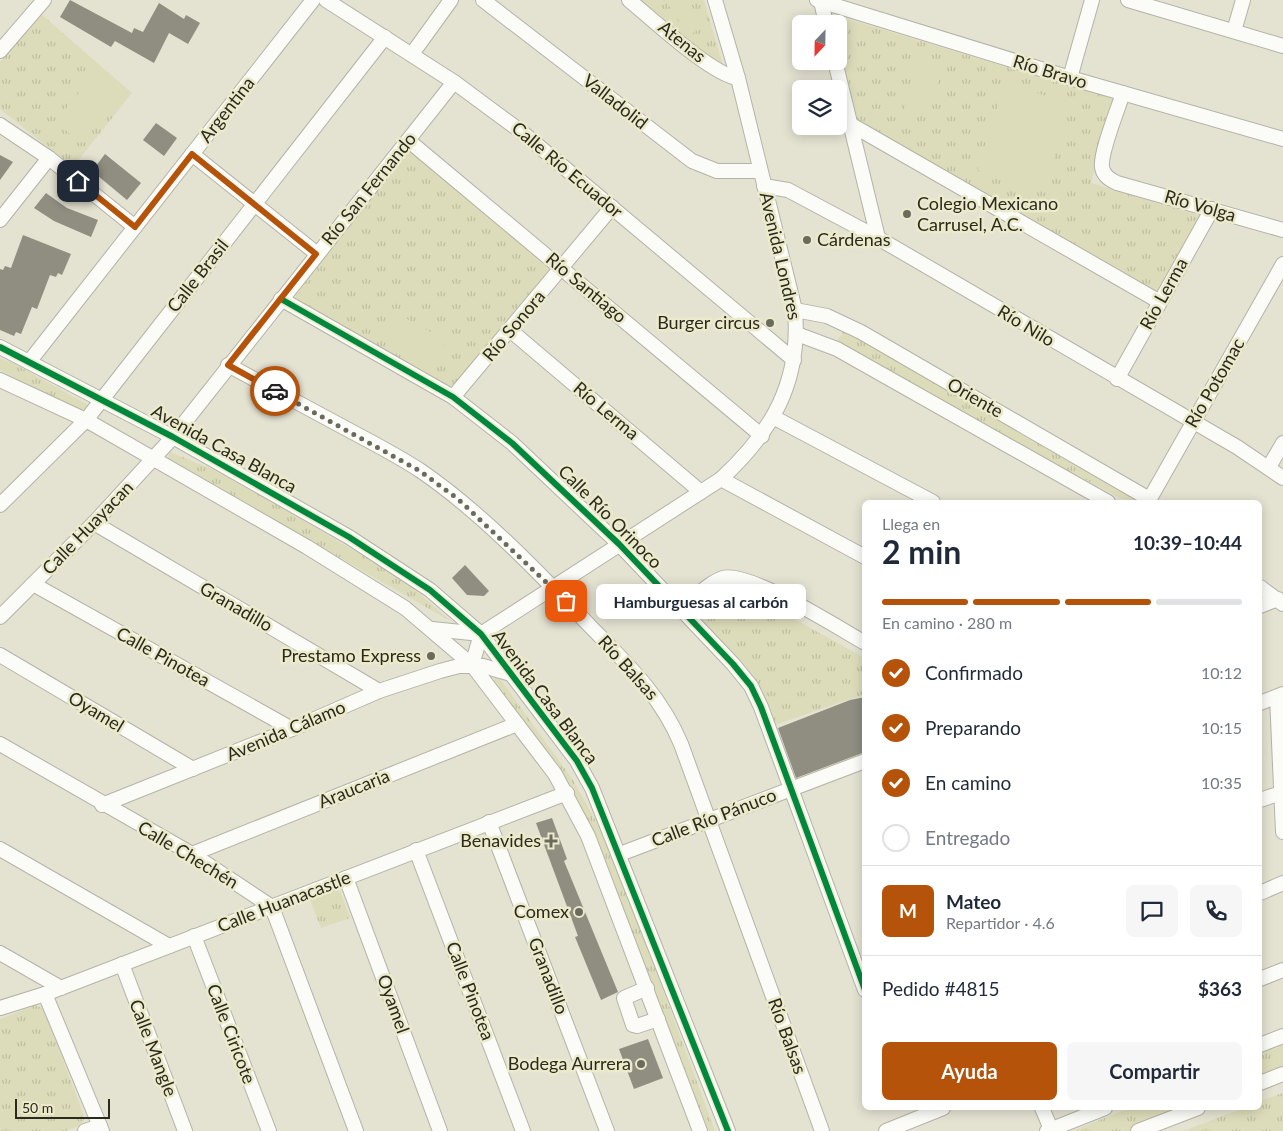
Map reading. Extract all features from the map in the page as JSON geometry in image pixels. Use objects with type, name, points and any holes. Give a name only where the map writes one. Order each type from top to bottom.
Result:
[{"type":"street","points":[[0,51],[44,0]]},
{"type":"street","name":"Argentina","points":[[29,362],[313,0]]},
{"type":"street","name":"Calle Río Ecuador","points":[[326,0],[454,82],[523,133],[794,360]]},
{"type":"street","points":[[412,54],[450,0]]},
{"type":"street","name":"Atenas","points":[[630,0],[713,67],[725,75],[738,78]]},
{"type":"street","name":"Avenida Londres","points":[[481,634],[721,479],[744,458],[762,436],[784,396],[794,360],[797,334],[795,310],[738,78],[715,0]]},
{"type":"street","points":[[1070,78],[1092,0]]},
{"type":"street","points":[[1128,0],[1283,46]]},
{"type":"street","points":[[1234,31],[1243,0]]},
{"type":"street","points":[[819,1],[823,15]]},
{"type":"street","name":"Río Bravo","points":[[819,1],[1070,78],[1283,139]]},
{"type":"street","name":"Valladolid","points":[[492,3],[692,161],[717,171],[760,171]]},
{"type":"street","name":"Calle Brasil","points":[[0,505],[86,420],[385,37]]},
{"type":"street","points":[[837,70],[878,238]]},
{"type":"street","name":"Río San Fernando","points":[[174,436],[228,365],[409,141],[454,82]]},
{"type":"street","name":"Río Volga","points":[[1123,93],[1102,162],[1104,174],[1117,183],[1283,230]]},
{"type":"street","points":[[850,124],[1160,302]]},
{"type":"street","points":[[0,125],[49,158],[135,227]]},
{"type":"street","name":"Río Santiago","points":[[409,141],[762,436]]},
{"type":"street","points":[[192,154],[316,254]]},
{"type":"street","points":[[0,220],[49,158]]},
{"type":"street","name":"Río Nilo","points":[[764,186],[788,190],[878,238],[1283,478]]},
{"type":"street","name":"Río Sonora","points":[[453,397],[612,207]]},
{"type":"street","name":"Río Lerma","points":[[1117,379],[1212,209]]},
{"type":"street","name":"Río Potomac","points":[[1149,500],[1283,264]]},
{"type":"street","name":"Calle Río Orinoco","points":[[281,300],[453,397],[512,443],[619,544],[733,664],[751,686],[862,982]]},
{"type":"street","name":"Oriente","points":[[795,310],[828,316],[861,332],[1144,496],[1147,500]]},
{"type":"street","name":"Río Lerma","points":[[510,330],[701,492]]},
{"type":"street","name":"Oriente","points":[[797,334],[837,349],[1104,500]]},
{"type":"street","name":"Avenida Casa Blanca","points":[[0,347],[174,436],[400,569],[430,590],[481,634],[577,761],[600,804],[728,1131]]},
{"type":"street","name":"Río Balsas","points":[[228,365],[420,471],[458,499],[553,588],[642,680],[659,701],[670,719],[681,744],[707,820],[822,1131]]},
{"type":"street","points":[[2,384],[86,420],[364,581],[432,629],[472,665],[567,793],[599,860],[700,1131]]},
{"type":"street","points":[[773,417],[929,500]]},
{"type":"street","name":"Calle Huayacan","points":[[0,617],[94,524],[174,436]]},
{"type":"street","points":[[1269,468],[1283,443]]},
{"type":"street","points":[[721,479],[862,555]]},
{"type":"street","name":"Granadillo","points":[[94,524],[379,691]]},
{"type":"street","points":[[680,610],[723,578],[739,578],[768,590],[862,641]]},
{"type":"street","name":"Calle Pinotea","points":[[33,584],[292,729]]},
{"type":"street","points":[[1262,588],[1280,601]]},
{"type":"street","points":[[1262,606],[1280,601]]},
{"type":"street","points":[[432,629],[481,634],[472,665]]},
{"type":"street","name":"Oyamel","points":[[0,655],[193,769]]},
{"type":"street","name":"Avenida Cálamo","points":[[102,805],[292,729],[379,691],[448,668],[472,665],[491,667],[511,674]]},
{"type":"street","points":[[1262,702],[1280,696],[1283,832]]},
{"type":"street","name":"Araucaria","points":[[192,854],[517,724]]},
{"type":"street","name":"Calle Chechén","points":[[0,744],[102,805],[192,854],[272,907]]},
{"type":"street","name":"Calle Río Pánuco","points":[[620,854],[862,762]]},
{"type":"street","points":[[1262,799],[1281,792]]},
{"type":"street","name":"Calle Huanacastle","points":[[0,1008],[61,988],[567,793]]},
{"type":"street","points":[[577,814],[590,814],[600,804]]},
{"type":"street","name":"Granadillo","points":[[489,822],[607,1131]]},
{"type":"street","points":[[0,849],[169,946]]},
{"type":"street","name":"Calle Pinotea","points":[[416,850],[523,1131]]},
{"type":"street","name":"Oyamel","points":[[346,878],[440,1131]]},
{"type":"street","points":[[1262,892],[1283,884]]},
{"type":"street","points":[[272,907],[356,1131]]},
{"type":"street","name":"Calle Ciricote","points":[[194,936],[269,1131]]},
{"type":"street","points":[[0,953],[61,988]]},
{"type":"street","name":"Calle Mangle","points":[[122,964],[185,1131]]},
{"type":"street","points":[[1262,978],[1283,970]]},
{"type":"street","points":[[647,988],[624,998],[632,1025],[637,1026],[658,1018]]},
{"type":"street","points":[[45,994],[101,1128],[85,1131]]},
{"type":"street","points":[[1262,1044],[1283,1036]]},
{"type":"street","points":[[1262,1082],[1283,1074]]},
{"type":"street","points":[[886,1131],[911,1114],[932,1110]]},
{"type":"street","points":[[1043,1110],[1049,1130],[1100,1110]]},
{"type":"street","points":[[1138,1131],[1193,1110]]},
{"type":"green space","points":[[641,0],[704,0],[725,72],[649,7]]},
{"type":"green space","points":[[672,0],[688,0],[704,25],[689,36],[667,3]]},
{"type":"green space","points":[[41,14],[132,93],[73,167],[0,109],[0,62]]},
{"type":"green space","points":[[848,19],[1114,99],[1091,183],[1201,216],[1156,293],[855,121],[844,70],[848,70]]},
{"type":"green space","points":[[917,62],[942,70],[929,117],[904,111]]},
{"type":"green space","points":[[96,72],[122,93],[82,143],[55,122]]},
{"type":"green space","points":[[1006,83],[1071,104],[1043,192],[977,170]]},
{"type":"green space","points":[[415,151],[549,265],[550,272],[455,385],[448,386],[297,302],[295,293],[405,153]]},
{"type":"green space","points":[[398,314],[447,341],[433,366],[384,338]]},
{"type":"green space","points":[[846,327],[1138,497],[1136,500],[1120,498],[877,369],[837,341]]},
{"type":"green space","points":[[0,358],[13,363],[90,406],[83,415],[0,370]]},
{"type":"green space","points":[[170,452],[227,475],[405,581],[452,622],[167,459]]},
{"type":"green space","points":[[726,586],[734,586],[862,656],[862,695],[772,726],[693,615],[694,608]]},
{"type":"green space","points":[[495,677],[501,680],[573,780],[611,848],[715,1131],[707,1131],[599,845],[567,789],[493,682]]},
{"type":"green space","points":[[339,888],[350,918],[321,928],[310,900]]},
{"type":"green space","points":[[35,1005],[44,1009],[85,1118],[81,1125],[66,1131],[0,1131],[0,1019]]},
{"type":"green space","points":[[1283,1045],[1283,1069],[1262,1077],[1262,1053]]},
{"type":"green space","points":[[1283,1093],[1283,1131],[1183,1131],[1239,1110],[1262,1110],[1262,1100]]},
{"type":"green space","points":[[1125,1110],[1184,1110],[1132,1131],[1072,1131]]},
{"type":"building","points":[[70,0],[132,33],[134,28],[143,32],[159,3],[184,19],[186,15],[200,23],[188,44],[169,33],[154,63],[115,41],[111,47],[60,17]]},
{"type":"building","points":[[156,123],[177,138],[164,156],[143,140]]},
{"type":"building","points":[[105,154],[141,183],[127,200],[92,171]]},
{"type":"building","points":[[0,155],[13,162],[0,180]]},
{"type":"building","points":[[46,193],[67,208],[98,220],[91,237],[54,221],[34,208]]},
{"type":"building","points":[[23,235],[71,254],[62,275],[58,273],[56,277],[50,275],[37,309],[32,307],[21,334],[16,332],[14,336],[0,330],[0,269],[3,270],[5,266],[11,268]]},
{"type":"building","points":[[465,565],[489,591],[484,596],[467,595],[452,578]]},
{"type":"building","points":[[862,698],[862,753],[796,778],[778,728],[850,700]]},
{"type":"building","points":[[552,818],[567,859],[564,861],[618,992],[601,1000],[575,937],[578,936],[536,823]]},
{"type":"building","name":"Bodega Aurrera","points":[[648,1039],[663,1078],[634,1089],[619,1049]]},
{"type":"cycle path","points":[[281,299],[453,397],[512,443],[619,544],[733,664],[751,686],[761,707],[862,982]]},
{"type":"cycle path","points":[[0,347],[173,437],[349,537],[430,590],[481,634],[577,761],[592,788],[728,1131]]},
{"type":"way so far","points":[[275,391],[420,471],[458,499],[566,601]]},
{"type":"place","name":"Colegio Mexicano Carrusel, A.C.","points":[[907,214]]},
{"type":"place","name":"Cárdenas","points":[[807,240]]},
{"type":"place","name":"Burger circus","points":[[770,323]]},
{"type":"place","name":"Hamburguesas al carbón","points":[[566,601]]},
{"type":"place","name":"Prestamo Express","points":[[431,656]]},
{"type":"place","name":"Benavides","points":[[551,841]]},
{"type":"place","name":"Comex","points":[[579,912]]},
{"type":"place","name":"Bodega Aurrera","points":[[641,1064]]},
{"type":"route","points":[[78,181],[135,227],[192,154],[316,254],[228,365],[275,391]]}]
